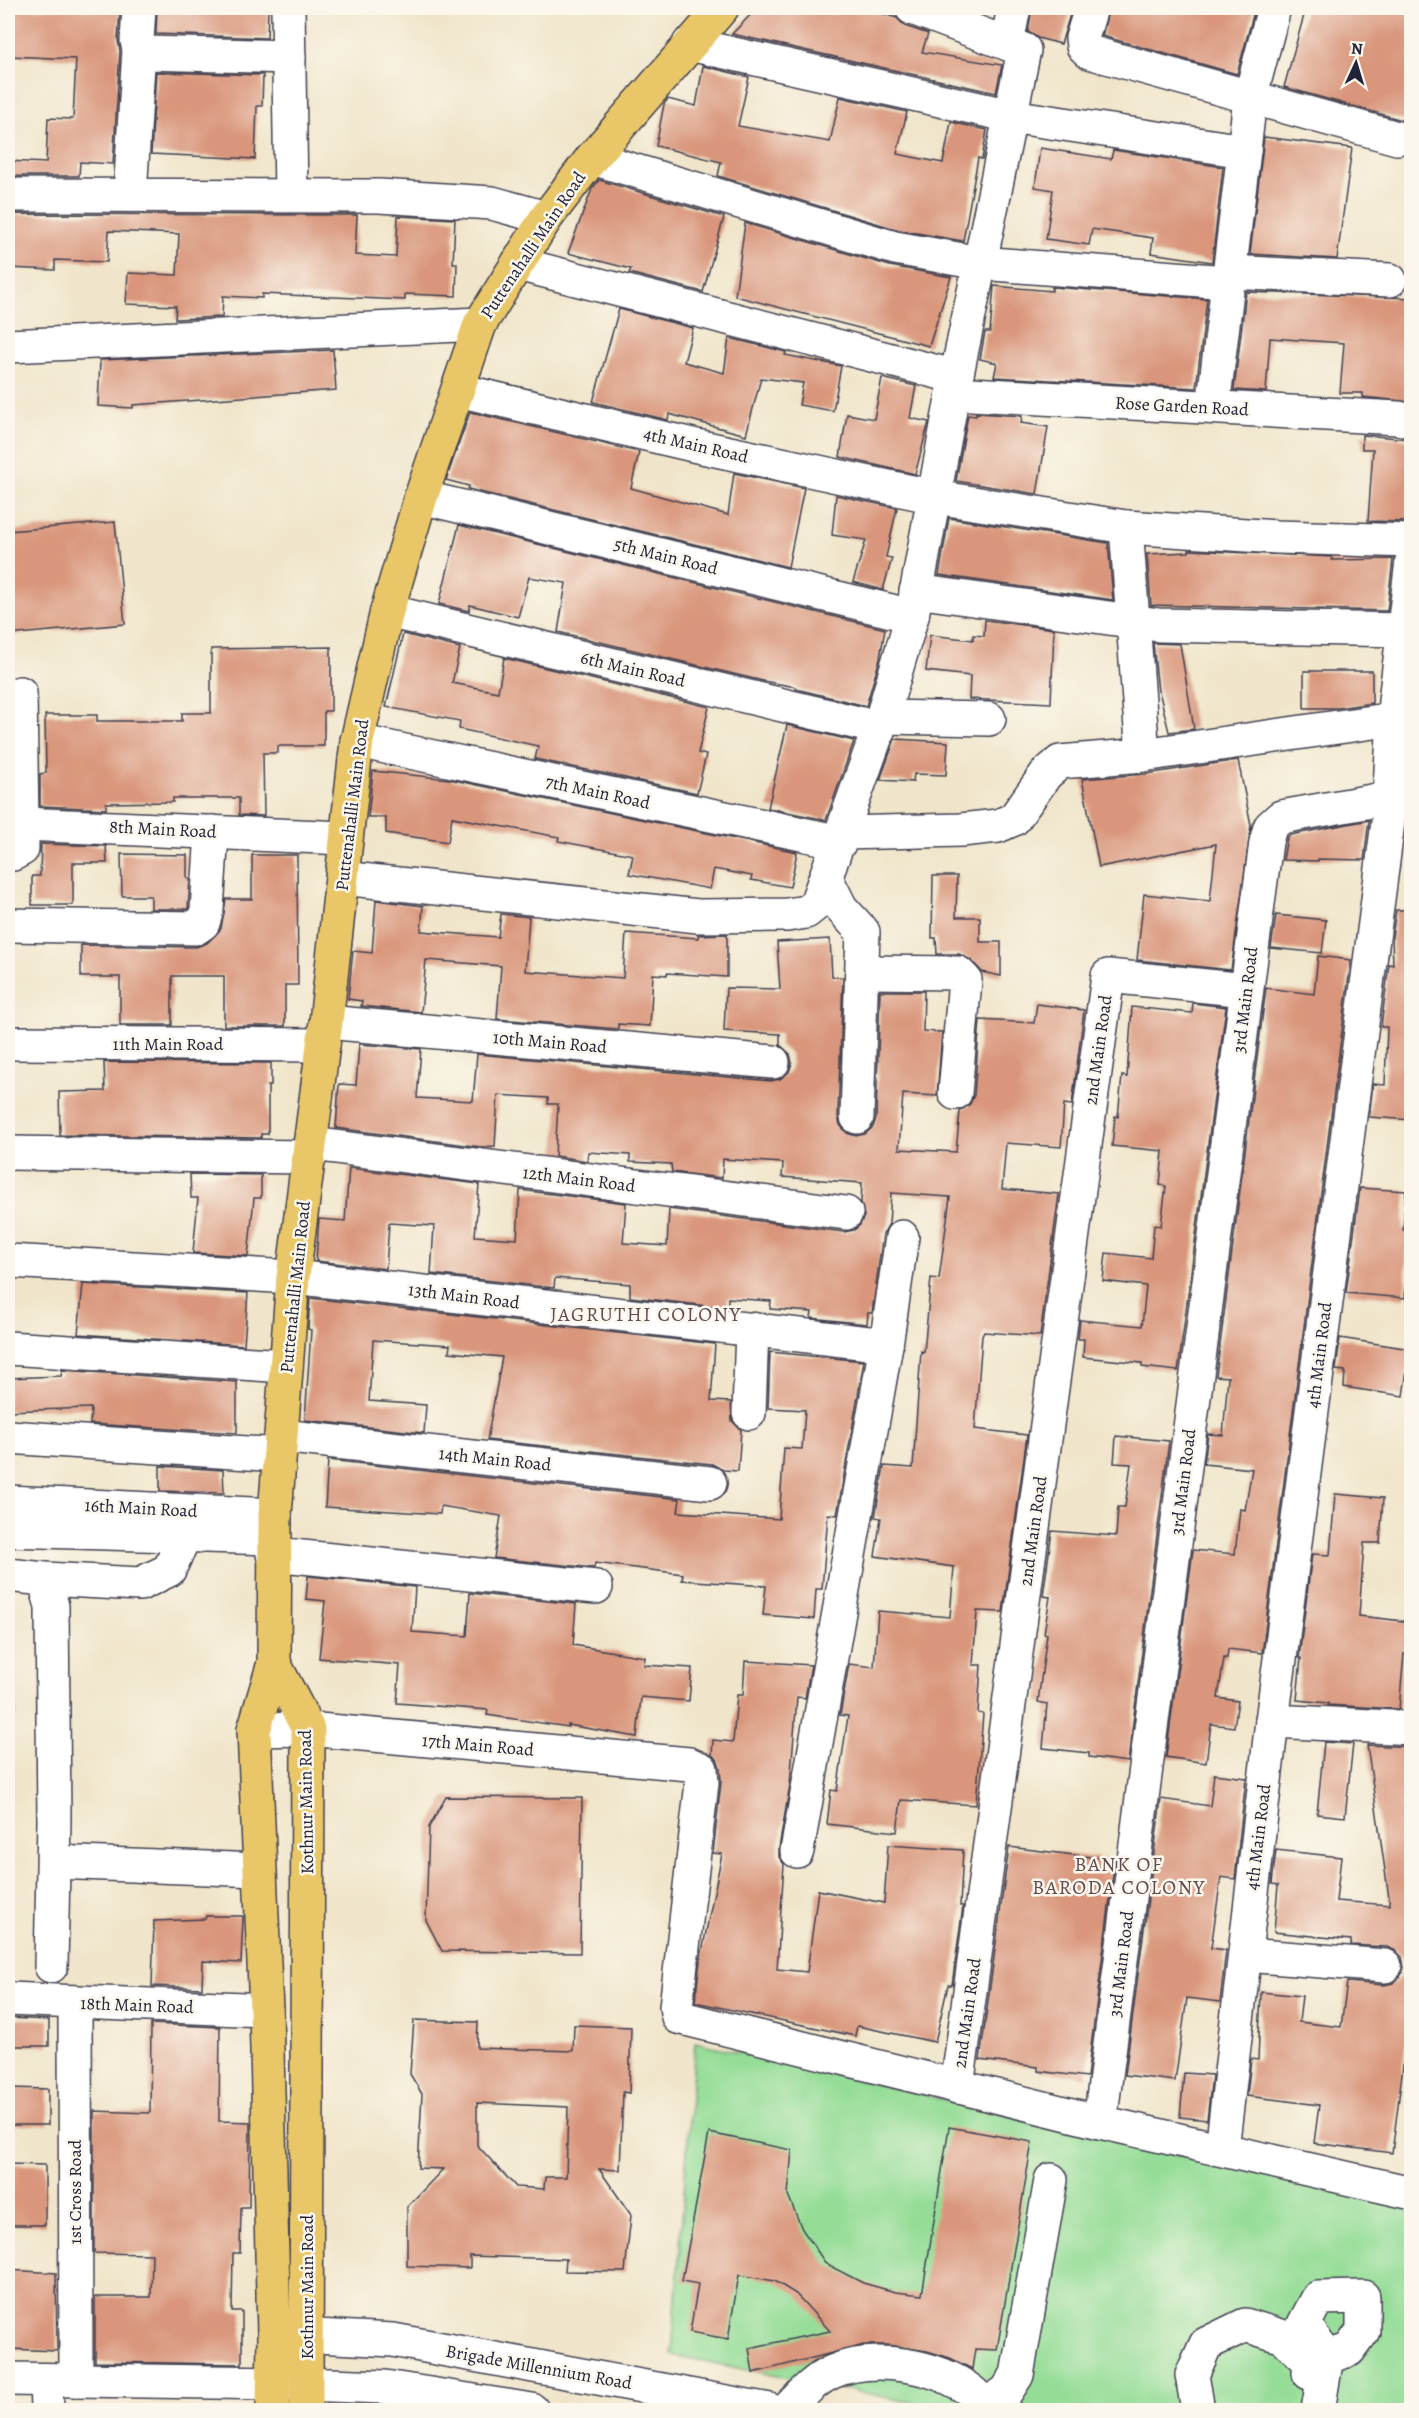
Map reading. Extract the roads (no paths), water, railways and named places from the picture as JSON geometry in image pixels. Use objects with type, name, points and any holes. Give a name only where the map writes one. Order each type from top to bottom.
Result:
[{"type":"main road","name":"Puttenahalli Main Road","points":[[274,1663],[274,1536],[293,1277],[325,1034],[357,741],[387,610],[421,497],[480,324],[546,218],[592,158],[722,8]]},
{"type":"main road","name":"Kothnur Main Road","points":[[274,1663],[308,1729],[307,2398]]},
{"type":"main road","name":"Kothnur Main Road","points":[[273,2397],[274,2334],[266,2010],[254,1730],[274,1663]]},
{"type":"street","points":[[130,195],[139,49],[136,41],[138,8]]},
{"type":"street","points":[[288,8],[291,195]]},
{"type":"street","points":[[342,878],[698,916],[787,915],[806,912],[816,904],[881,723],[914,603],[955,385],[1024,50],[912,8]]},
{"type":"street","points":[[1007,43],[1014,8]]},
{"type":"street","points":[[1091,8],[1082,38],[1083,46],[1089,52],[1397,138]]},
{"type":"street","points":[[1213,407],[1250,98],[1274,8]]},
{"type":"street","points":[[689,44],[1011,116],[1244,151]]},
{"type":"street","points":[[139,49],[147,53],[289,57]]},
{"type":"street","points":[[592,158],[895,248],[980,263],[1228,277],[1390,280]]},
{"type":"street","points":[[8,195],[379,196],[492,203],[546,218]]},
{"type":"street","name":"Rose Garden Road","points":[[518,264],[955,385],[1213,407],[1398,418],[1412,421]]},
{"type":"street","points":[[8,346],[480,324]]},
{"type":"street","name":"4th Main Road","points":[[458,390],[697,446],[935,497],[1126,527],[1277,537],[1412,541]]},
{"type":"street","name":"5th Main Road","points":[[421,497],[914,603],[1159,625],[1403,630]]},
{"type":"street","points":[[1126,527],[1143,755]]},
{"type":"street","name":"4th Main Road","points":[[1222,2149],[1272,1720],[1388,822],[1400,707],[1403,630],[1412,561]]},
{"type":"street","name":"6th Main Road","points":[[387,610],[881,723],[989,719]]},
{"type":"street","points":[[8,854],[22,849],[20,693]]},
{"type":"street","name":"7th Main Road","points":[[357,741],[841,837],[998,826],[1014,819],[1046,774],[1060,762],[1143,755],[1400,707]]},
{"type":"street","name":"3rd Main Road","points":[[1100,2122],[1266,842],[1270,827],[1281,817],[1389,798]]},
{"type":"street","name":"8th Main Road","points":[[22,824],[345,838]]},
{"type":"street","points":[[8,925],[195,928],[204,923],[207,910],[212,832]]},
{"type":"street","points":[[826,878],[841,908],[863,932],[857,1117]]},
{"type":"street","points":[[863,972],[958,973],[965,980],[956,1093]]},
{"type":"street","name":"2nd Main Road","points":[[957,2087],[1108,976],[1246,990]]},
{"type":"street","name":"11th Main Road","points":[[12,1043],[325,1034]]},
{"type":"street","name":"10th Main Road","points":[[325,1034],[773,1062]]},
{"type":"street","name":"12th Main Road","points":[[8,1153],[311,1151],[846,1213]]},
{"type":"street","points":[[797,1851],[886,1345],[902,1237]]},
{"type":"street","name":"13th Main Road","points":[[8,1261],[293,1277],[886,1345]]},
{"type":"street","points":[[749,1413],[752,1329]]},
{"type":"street","points":[[8,1348],[286,1366]]},
{"type":"street","name":"14th Main Road","points":[[8,1437],[280,1445],[710,1483]]},
{"type":"street","name":"16th Main Road","points":[[8,1502],[274,1536]]},
{"type":"street","points":[[8,1530],[274,1536],[596,1587]]},
{"type":"street","points":[[8,1575],[140,1584],[169,1570],[185,1535]]},
{"type":"street","points":[[44,1579],[52,1606],[54,1854],[51,1966]]},
{"type":"street","points":[[1272,1720],[1412,1728]]},
{"type":"street","name":"17th Main Road","points":[[254,1730],[308,1729],[689,1764],[701,1769],[702,1783],[676,2007],[678,2017],[957,2087]]},
{"type":"street","points":[[54,1854],[259,1861]]},
{"type":"street","points":[[1245,1955],[1385,1966]]},
{"type":"street","name":"18th Main Road","points":[[8,2000],[266,2010]]},
{"type":"street","name":"1st Cross Road","points":[[56,2390],[75,2003]]},
{"type":"street","points":[[957,2087],[1412,2193]]},
{"type":"street","points":[[787,2410],[804,2391],[832,2372],[876,2362],[915,2367],[947,2375],[974,2393],[984,2408],[1006,2392],[1017,2375],[1051,2180]]},
{"type":"street","points":[[1198,2410],[1192,2375],[1206,2344],[1245,2325],[1284,2337],[1310,2362],[1311,2405]]},
{"type":"street","name":"Brigade Millennium Road","points":[[274,2334],[393,2340],[770,2410]]},
{"type":"street","points":[[1311,2405],[1326,2357]]},
{"type":"street","points":[[8,2379],[56,2390],[307,2398],[385,2387],[532,2410]]},
{"type":"district","name":"JAGRUTHI COLONY","points":[[646,1314]]},
{"type":"district","name":"BANK OF BARODA COLONY","points":[[1119,1876]]}]
